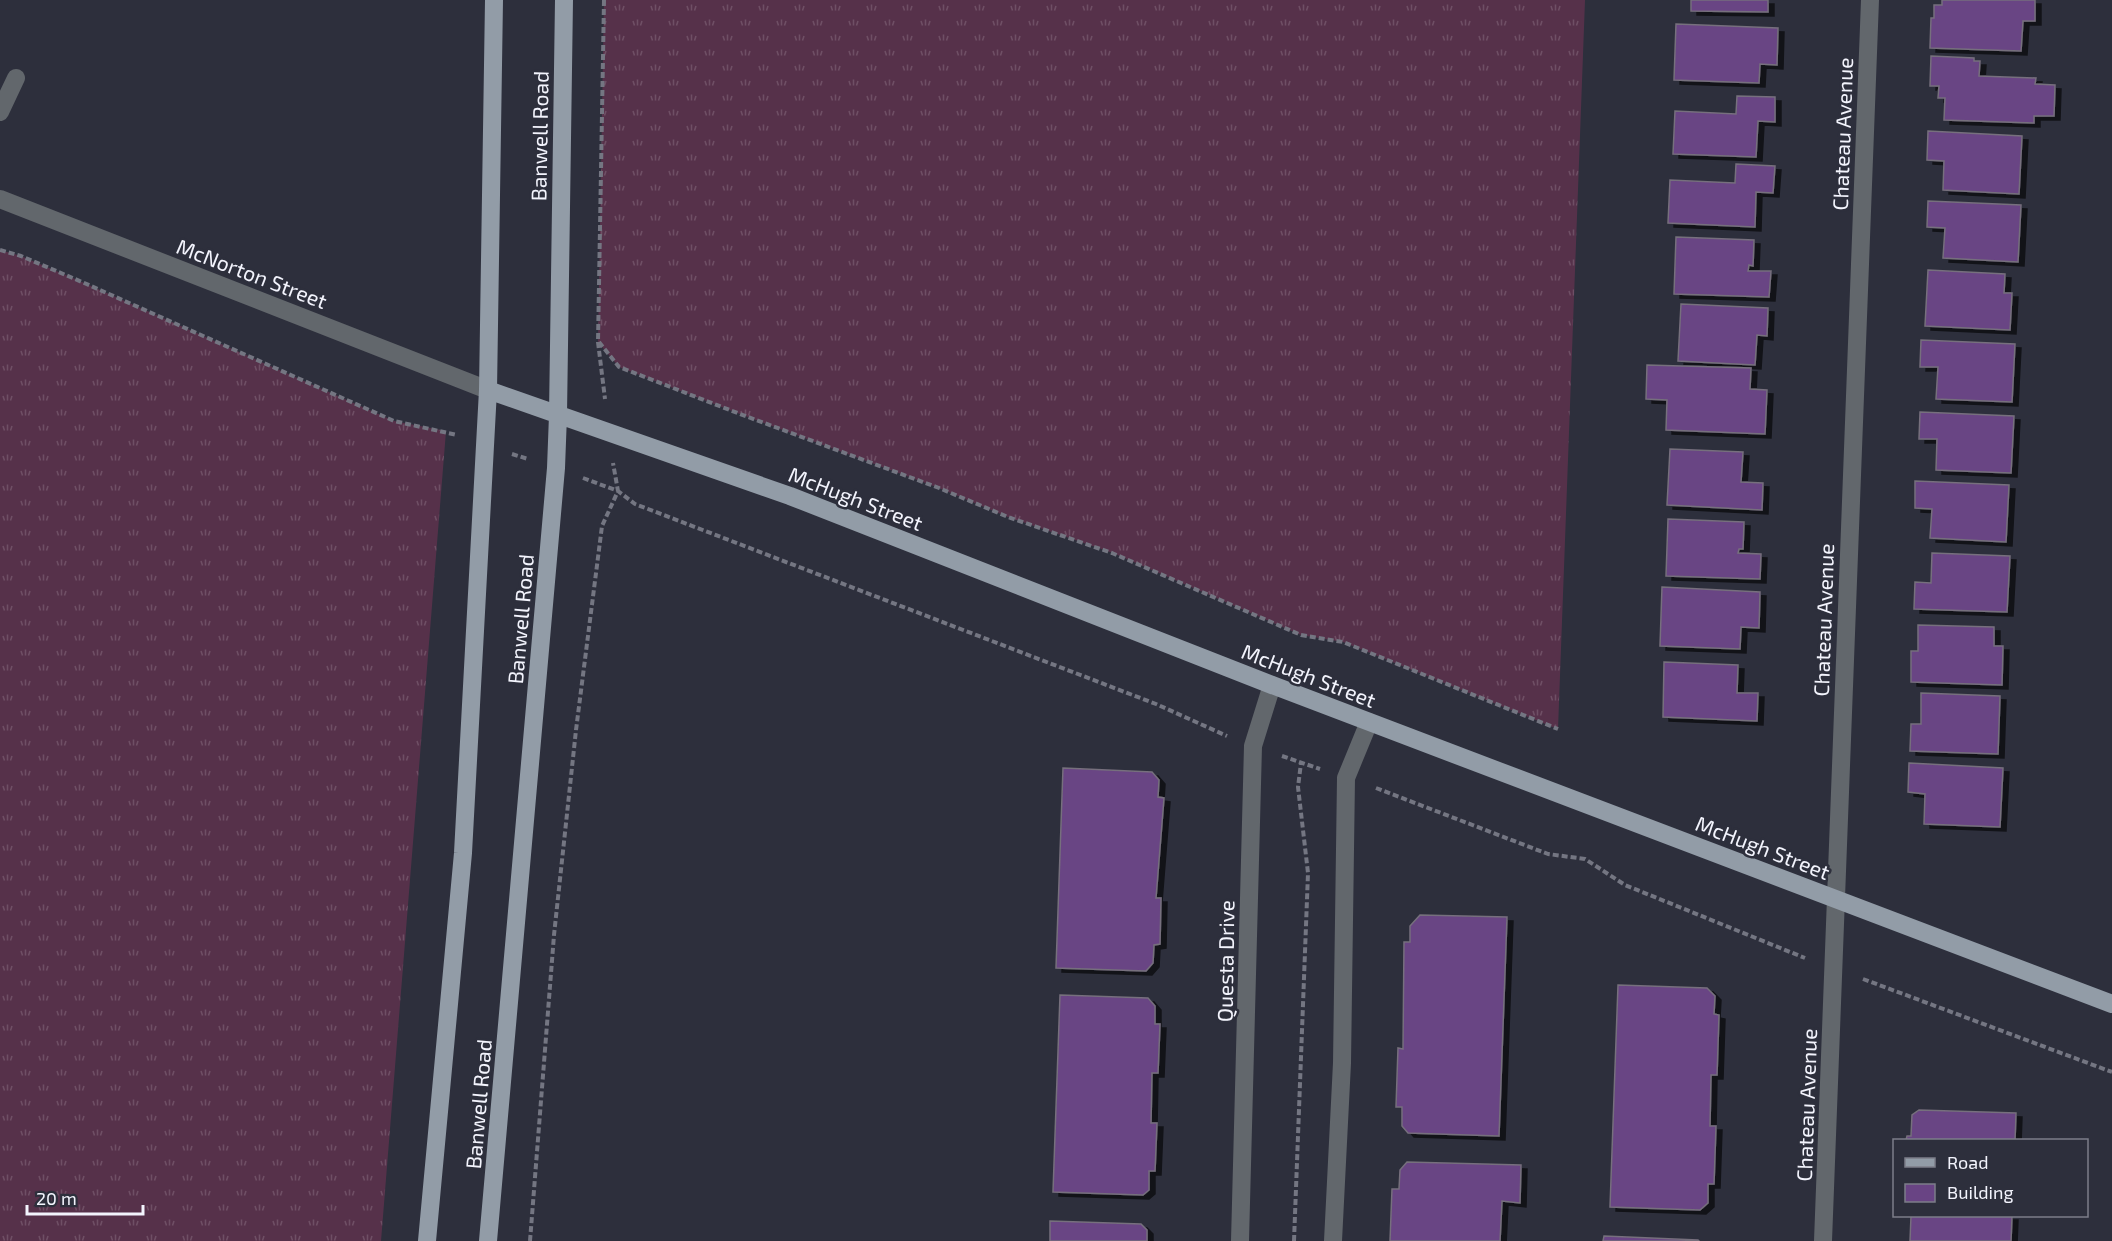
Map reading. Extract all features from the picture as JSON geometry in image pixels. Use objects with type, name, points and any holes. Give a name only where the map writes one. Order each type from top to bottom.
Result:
[{"type":"main road","name":"Banwell Road","points":[[428,1241],[463,853],[488,390],[494,0]]},
{"type":"main road","name":"Banwell Road","points":[[488,1241],[556,468],[564,0]]},
{"type":"main road","name":"McHugh Street","points":[[488,390],[790,496],[1272,685],[2112,1004]]},
{"type":"street","name":"Chateau Avenue","points":[[1823,1241],[1870,0]]},
{"type":"street","points":[[0,112],[16,78]]},
{"type":"street","name":"McNorton Street","points":[[0,199],[488,390]]},
{"type":"street","name":"Questa Drive","points":[[1240,1241],[1253,747],[1272,685]]},
{"type":"street","points":[[1333,1241],[1342,1063],[1346,778],[1369,722]]},
{"type":"path","points":[[604,0],[598,342],[619,367],[939,488],[1008,517],[1113,553],[1301,635],[1343,642],[1558,729]]},
{"type":"path","points":[[0,250],[21,256],[82,282],[394,421],[446,431]]},
{"type":"path","points":[[530,1241],[554,935],[576,730],[602,526],[618,491],[635,504],[1156,704],[1253,747],[1346,778],[1548,854],[1585,859],[1625,885],[1790,952]]},
{"type":"path","points":[[1294,1241],[1308,873],[1298,787],[1301,763]]},
{"type":"path","points":[[1884,986],[2112,1072]]},
{"type":"green space","points":[[604,0],[1585,0],[1558,729],[1343,642],[1301,635],[1113,553],[1008,517],[939,488],[619,367],[598,342]]},
{"type":"green space","points":[[0,250],[21,256],[82,282],[394,421],[446,431],[381,1241],[0,1241]]},
{"type":"building","points":[[1691,0],[1768,0],[1768,12],[1691,11]]},
{"type":"building","points":[[1942,0],[2035,0],[2035,21],[2023,21],[2021,51],[1930,48],[1934,5],[1942,5]]},
{"type":"building","points":[[1676,24],[1778,28],[1777,65],[1760,64],[1759,83],[1674,80]]},
{"type":"building","points":[[1931,56],[1974,58],[1974,61],[1980,61],[1979,76],[2036,78],[2035,84],[2055,85],[2054,116],[2034,116],[2034,123],[1944,120],[1945,98],[1938,98],[1939,86],[1930,86]]},
{"type":"building","points":[[1737,96],[1775,97],[1775,122],[1758,121],[1756,157],[1673,154],[1675,111],[1736,114]]},
{"type":"building","points":[[1928,131],[2022,136],[2019,194],[1943,190],[1944,161],[1927,160]]},
{"type":"building","points":[[1736,164],[1775,166],[1773,193],[1756,192],[1755,227],[1668,223],[1670,180],[1735,183]]},
{"type":"building","points":[[1928,201],[2021,205],[2018,262],[1943,258],[1945,228],[1927,227]]},
{"type":"building","points":[[1676,237],[1754,240],[1753,266],[1749,265],[1748,271],[1771,271],[1769,297],[1674,294]]},
{"type":"building","points":[[1928,270],[2005,274],[2004,293],[2012,293],[2010,330],[1925,326]]},
{"type":"building","points":[[1681,304],[1768,308],[1767,336],[1757,335],[1755,365],[1678,361]]},
{"type":"building","points":[[1921,340],[2015,344],[2012,402],[1936,399],[1938,367],[1920,367]]},
{"type":"building","points":[[1647,365],[1751,368],[1750,389],[1767,390],[1765,434],[1666,430],[1667,400],[1646,399]]},
{"type":"building","points":[[1920,412],[2014,416],[2011,473],[1936,470],[1937,439],[1919,439]]},
{"type":"building","points":[[1670,449],[1743,452],[1741,482],[1763,483],[1762,510],[1667,505]]},
{"type":"building","points":[[1915,481],[2009,485],[2006,542],[1930,538],[1932,509],[1915,508]]},
{"type":"building","points":[[1668,519],[1744,522],[1743,549],[1739,549],[1738,553],[1761,554],[1760,579],[1666,576]]},
{"type":"building","points":[[1932,553],[2010,556],[2007,612],[1914,609],[1915,582],[1931,583]]},
{"type":"building","points":[[1662,587],[1760,592],[1759,628],[1741,627],[1740,649],[1660,646]]},
{"type":"building","points":[[1918,625],[1994,627],[1994,646],[2003,646],[2002,685],[1911,682],[1911,651],[1918,651]]},
{"type":"building","points":[[1664,662],[1738,665],[1737,693],[1758,693],[1757,721],[1663,717]]},
{"type":"building","points":[[1921,693],[2000,696],[1998,754],[1910,751],[1911,724],[1921,724]]},
{"type":"building","points":[[1909,763],[2003,768],[2000,827],[1924,824],[1925,794],[1908,792]]},
{"type":"building","points":[[1063,768],[1152,772],[1159,780],[1158,797],[1164,798],[1156,898],[1161,898],[1160,944],[1154,945],[1153,963],[1146,971],[1056,968]]},
{"type":"building","points":[[1420,915],[1507,917],[1499,1136],[1408,1133],[1402,1126],[1402,1107],[1396,1107],[1398,1048],[1403,1049],[1404,942],[1410,942],[1410,926]]},
{"type":"building","points":[[1618,985],[1707,988],[1715,996],[1714,1014],[1719,1015],[1717,1075],[1711,1075],[1710,1126],[1716,1126],[1714,1184],[1708,1184],[1708,1203],[1700,1210],[1610,1207]]},
{"type":"building","points":[[1060,995],[1148,998],[1155,1006],[1155,1024],[1160,1024],[1158,1073],[1152,1073],[1151,1123],[1157,1123],[1155,1171],[1149,1171],[1149,1190],[1143,1195],[1053,1192]]},
{"type":"building","points":[[1919,1110],[2016,1113],[2015,1139],[1906,1139],[1907,1136],[1911,1136],[1912,1115]]},
{"type":"building","points":[[1407,1162],[1521,1165],[1520,1203],[1502,1201],[1500,1241],[1390,1241],[1392,1189],[1399,1189],[1400,1170]]},
{"type":"building","points":[[1911,1217],[2012,1217],[2011,1241],[1910,1241]]},
{"type":"building","points":[[1050,1221],[1141,1224],[1147,1230],[1147,1241],[1050,1241]]},
{"type":"building","points":[[1604,1236],[1698,1240],[1699,1241],[1603,1241]]}]
